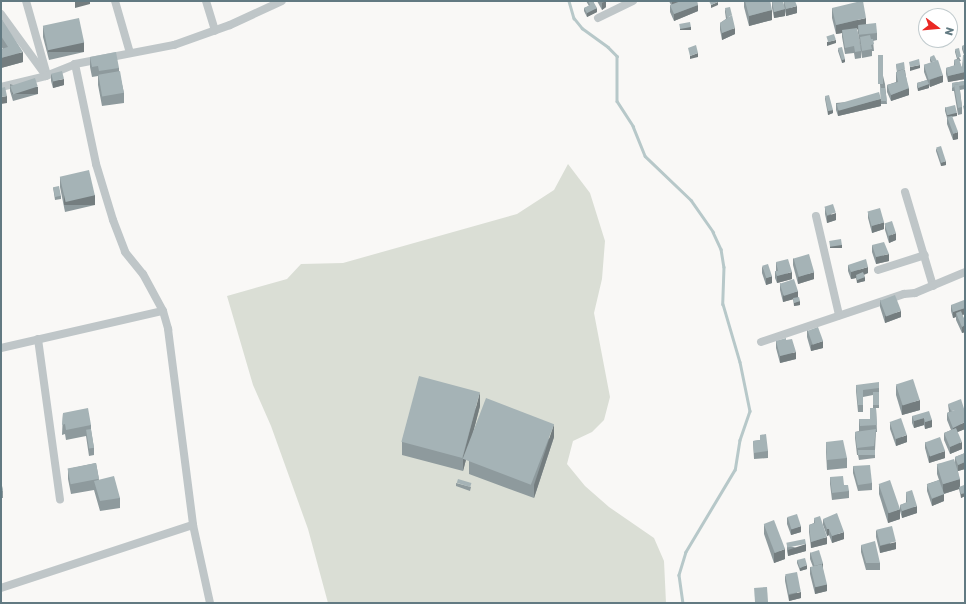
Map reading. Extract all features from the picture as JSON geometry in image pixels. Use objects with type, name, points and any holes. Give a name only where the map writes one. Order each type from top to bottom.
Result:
[{"type":"street","points":[[26,1],[47,75]]},
{"type":"street","points":[[115,1],[130,54]]},
{"type":"street","points":[[206,1],[215,31]]},
{"type":"street","points":[[1,87],[47,75],[75,64],[174,46],[215,31],[282,1]]},
{"type":"street","points":[[598,18],[633,1]]},
{"type":"street","points":[[1,14],[47,75]]},
{"type":"street","points":[[75,64],[96,164],[120,239],[125,252],[143,274],[163,311],[168,329],[178,396],[193,525],[210,603]]},
{"type":"street","points":[[905,192],[933,286]]},
{"type":"street","points":[[816,216],[840,315]]},
{"type":"street","points":[[878,270],[925,255]]},
{"type":"street","points":[[761,342],[840,315],[933,286],[965,272]]},
{"type":"street","points":[[1,348],[163,311]]},
{"type":"street","points":[[38,339],[60,500]]},
{"type":"street","points":[[1,588],[193,525]]},
{"type":"shaded area","points":[[568,164],[590,193],[605,241],[602,279],[594,313],[610,397],[604,420],[592,432],[573,441],[567,464],[585,486],[609,507],[654,538],[664,561],[666,603],[328,603],[308,529],[271,426],[253,385],[227,296],[287,279],[301,264],[343,263],[517,214],[554,190]]},
{"type":"building","points":[[588,1],[593,1],[597,8],[587,13],[584,8],[590,5]]},
{"type":"building","points":[[681,1],[697,1],[698,5],[674,14],[670,5]]},
{"type":"building","points":[[709,1],[718,1],[718,2],[711,5]]},
{"type":"building","points":[[745,1],[770,1],[772,10],[749,16]]},
{"type":"building","points":[[772,1],[783,1],[785,9],[774,12]]},
{"type":"building","points":[[784,1],[795,1],[797,6],[786,9]]},
{"type":"building","points":[[863,1],[866,18],[836,25],[832,8]]},
{"type":"building","points":[[730,7],[732,15],[727,18],[725,8]]},
{"type":"building","points":[[732,15],[735,28],[722,33],[720,23]]},
{"type":"building","points":[[1,18],[23,52],[1,58],[1,49],[8,47],[1,36]]},
{"type":"building","points":[[79,18],[84,42],[48,50],[43,26]]},
{"type":"building","points":[[690,22],[691,27],[680,29],[679,24]]},
{"type":"building","points":[[876,23],[877,33],[859,35],[858,25]]},
{"type":"building","points":[[857,28],[861,51],[855,52],[854,46],[845,48],[842,30]]},
{"type":"building","points":[[834,34],[836,40],[828,42],[826,36]]},
{"type":"building","points":[[870,35],[874,44],[871,45],[872,49],[862,51],[860,37]]},
{"type":"building","points":[[696,45],[698,53],[690,56],[688,48]]},
{"type":"building","points":[[965,45],[965,55],[962,46]]},
{"type":"building","points":[[842,47],[845,59],[842,60],[838,48]]},
{"type":"building","points":[[959,48],[961,57],[957,58],[955,49]]},
{"type":"building","points":[[116,52],[119,68],[99,71],[98,66],[92,67],[90,57]]},
{"type":"building","points":[[878,55],[883,55],[883,84],[878,84]]},
{"type":"building","points":[[934,55],[937,61],[932,62],[930,57]]},
{"type":"building","points":[[963,55],[965,55],[965,72],[948,76],[946,68],[955,65],[954,60],[959,59],[962,68]]},
{"type":"building","points":[[919,59],[920,65],[910,67],[909,62]]},
{"type":"building","points":[[938,60],[943,75],[929,80],[924,65]]},
{"type":"building","points":[[904,62],[905,70],[897,71],[896,64]]},
{"type":"building","points":[[904,69],[909,88],[891,95],[887,85],[898,82],[896,72]]},
{"type":"building","points":[[62,71],[64,79],[53,81],[51,74]]},
{"type":"building","points":[[120,71],[124,93],[102,96],[98,75]]},
{"type":"building","points":[[35,78],[38,87],[13,95],[10,86]]},
{"type":"building","points":[[927,80],[929,84],[918,88],[917,83]]},
{"type":"building","points":[[965,81],[965,85],[954,85],[952,88],[952,83]]},
{"type":"building","points":[[959,84],[962,107],[958,108],[954,85]]},
{"type":"building","points":[[5,87],[7,96],[1,97],[1,88]]},
{"type":"building","points":[[880,88],[885,88],[887,101],[881,101]]},
{"type":"building","points":[[879,92],[881,99],[839,111],[837,104]]},
{"type":"building","points":[[829,95],[833,110],[828,111],[825,96]]},
{"type":"building","points":[[955,105],[957,113],[947,115],[945,107]]},
{"type":"building","points":[[952,116],[958,132],[953,134],[947,118]]},
{"type":"building","points":[[941,146],[946,161],[941,163],[936,148]]},
{"type":"building","points":[[89,170],[95,195],[66,202],[60,177]]},
{"type":"building","points":[[59,186],[61,196],[55,197],[53,187]]},
{"type":"building","points":[[833,204],[836,213],[827,215],[824,207]]},
{"type":"building","points":[[880,208],[884,222],[872,226],[868,212]]},
{"type":"building","points":[[892,221],[896,233],[888,236],[884,223]]},
{"type":"building","points":[[841,239],[842,245],[830,247],[829,241]]},
{"type":"building","points":[[884,242],[889,254],[876,257],[872,245]]},
{"type":"building","points":[[809,254],[814,272],[799,277],[794,258]]},
{"type":"building","points":[[788,259],[792,272],[777,276],[775,271],[778,271],[776,262]]},
{"type":"building","points":[[866,259],[868,267],[851,272],[848,265]]},
{"type":"building","points":[[768,264],[772,276],[766,278],[762,266]]},
{"type":"building","points":[[863,272],[865,277],[857,280],[856,275]]},
{"type":"building","points":[[794,279],[798,291],[784,296],[780,284]]},
{"type":"building","points":[[895,295],[901,311],[886,317],[880,301]]},
{"type":"building","points":[[799,297],[800,301],[794,303],[793,298]]},
{"type":"building","points":[[964,300],[965,308],[953,312],[951,305]]},
{"type":"building","points":[[961,311],[965,321],[965,325],[962,327],[956,313]]},
{"type":"building","points":[[818,327],[823,341],[813,345],[808,331]]},
{"type":"building","points":[[786,338],[786,340],[792,339],[796,352],[780,356],[776,341]]},
{"type":"building","points":[[419,376],[480,392],[462,458],[401,442]]},
{"type":"building","points":[[913,379],[920,400],[903,405],[896,385]]},
{"type":"building","points":[[879,382],[879,388],[863,390],[863,405],[858,405],[856,385]]},
{"type":"building","points":[[873,392],[879,392],[879,405],[873,405]]},
{"type":"building","points":[[486,398],[554,424],[531,485],[463,459]]},
{"type":"building","points":[[961,399],[965,412],[965,422],[953,428],[947,413],[955,410],[951,411],[948,404]]},
{"type":"building","points":[[88,408],[91,425],[66,430],[65,424],[62,425],[63,413]]},
{"type":"building","points":[[870,408],[876,408],[877,425],[860,426],[859,419],[870,419]]},
{"type":"building","points":[[929,411],[932,420],[925,422],[924,418],[914,421],[912,416]]},
{"type":"building","points":[[901,418],[907,435],[896,439],[890,422]]},
{"type":"building","points":[[956,428],[962,442],[950,447],[944,433]]},
{"type":"building","points":[[91,429],[94,448],[89,449],[86,430]]},
{"type":"building","points":[[876,429],[874,446],[857,448],[855,432]]},
{"type":"building","points":[[766,434],[768,451],[754,453],[753,441],[760,440],[760,435]]},
{"type":"building","points":[[940,437],[945,451],[930,457],[925,442]]},
{"type":"building","points":[[843,440],[847,458],[827,460],[826,442]]},
{"type":"building","points":[[858,450],[875,450],[875,455],[858,455]]},
{"type":"building","points":[[965,453],[965,462],[958,465],[955,457]]},
{"type":"building","points":[[954,459],[960,479],[943,484],[937,464]]},
{"type":"building","points":[[96,463],[99,479],[71,484],[68,469]]},
{"type":"building","points":[[870,465],[872,483],[858,485],[853,466]]},
{"type":"building","points":[[114,476],[120,498],[100,501],[94,481]]},
{"type":"building","points":[[843,476],[844,485],[848,485],[849,491],[832,493],[830,477]]},
{"type":"building","points":[[458,479],[471,483],[470,487],[457,483]]},
{"type":"building","points":[[890,480],[900,509],[889,513],[879,484]]},
{"type":"building","points":[[939,480],[944,494],[932,499],[927,484]]},
{"type":"building","points":[[964,485],[965,493],[961,494],[959,487]]},
{"type":"building","points":[[912,490],[917,506],[902,511],[900,505],[907,502],[906,492]]},
{"type":"building","points":[[837,513],[844,532],[832,536],[823,519]]},
{"type":"building","points":[[797,514],[801,526],[792,529],[787,517]]},
{"type":"building","points":[[820,516],[827,537],[811,542],[809,525],[815,523],[814,518]]},
{"type":"building","points":[[774,520],[785,549],[775,553],[764,524]]},
{"type":"building","points":[[892,526],[896,542],[880,545],[876,530]]},
{"type":"building","points":[[805,539],[806,544],[787,548],[786,543]]},
{"type":"building","points":[[875,541],[880,563],[866,563],[861,545]]},
{"type":"building","points":[[819,550],[823,563],[814,566],[810,553]]},
{"type":"building","points":[[805,558],[807,565],[800,568],[797,560]]},
{"type":"building","points":[[822,564],[827,584],[815,587],[810,567]]},
{"type":"building","points":[[797,572],[801,592],[789,594],[785,574]]},
{"type":"building","points":[[767,587],[768,602],[755,603],[754,588]]},
{"type":"waterway","points":[[569,1],[574,18],[582,28],[608,47],[617,56],[617,101],[633,126],[645,156],[691,200],[713,232],[721,249],[724,267],[723,304],[740,362],[750,411],[740,440],[735,470],[686,552],[679,575],[683,603]]}]
